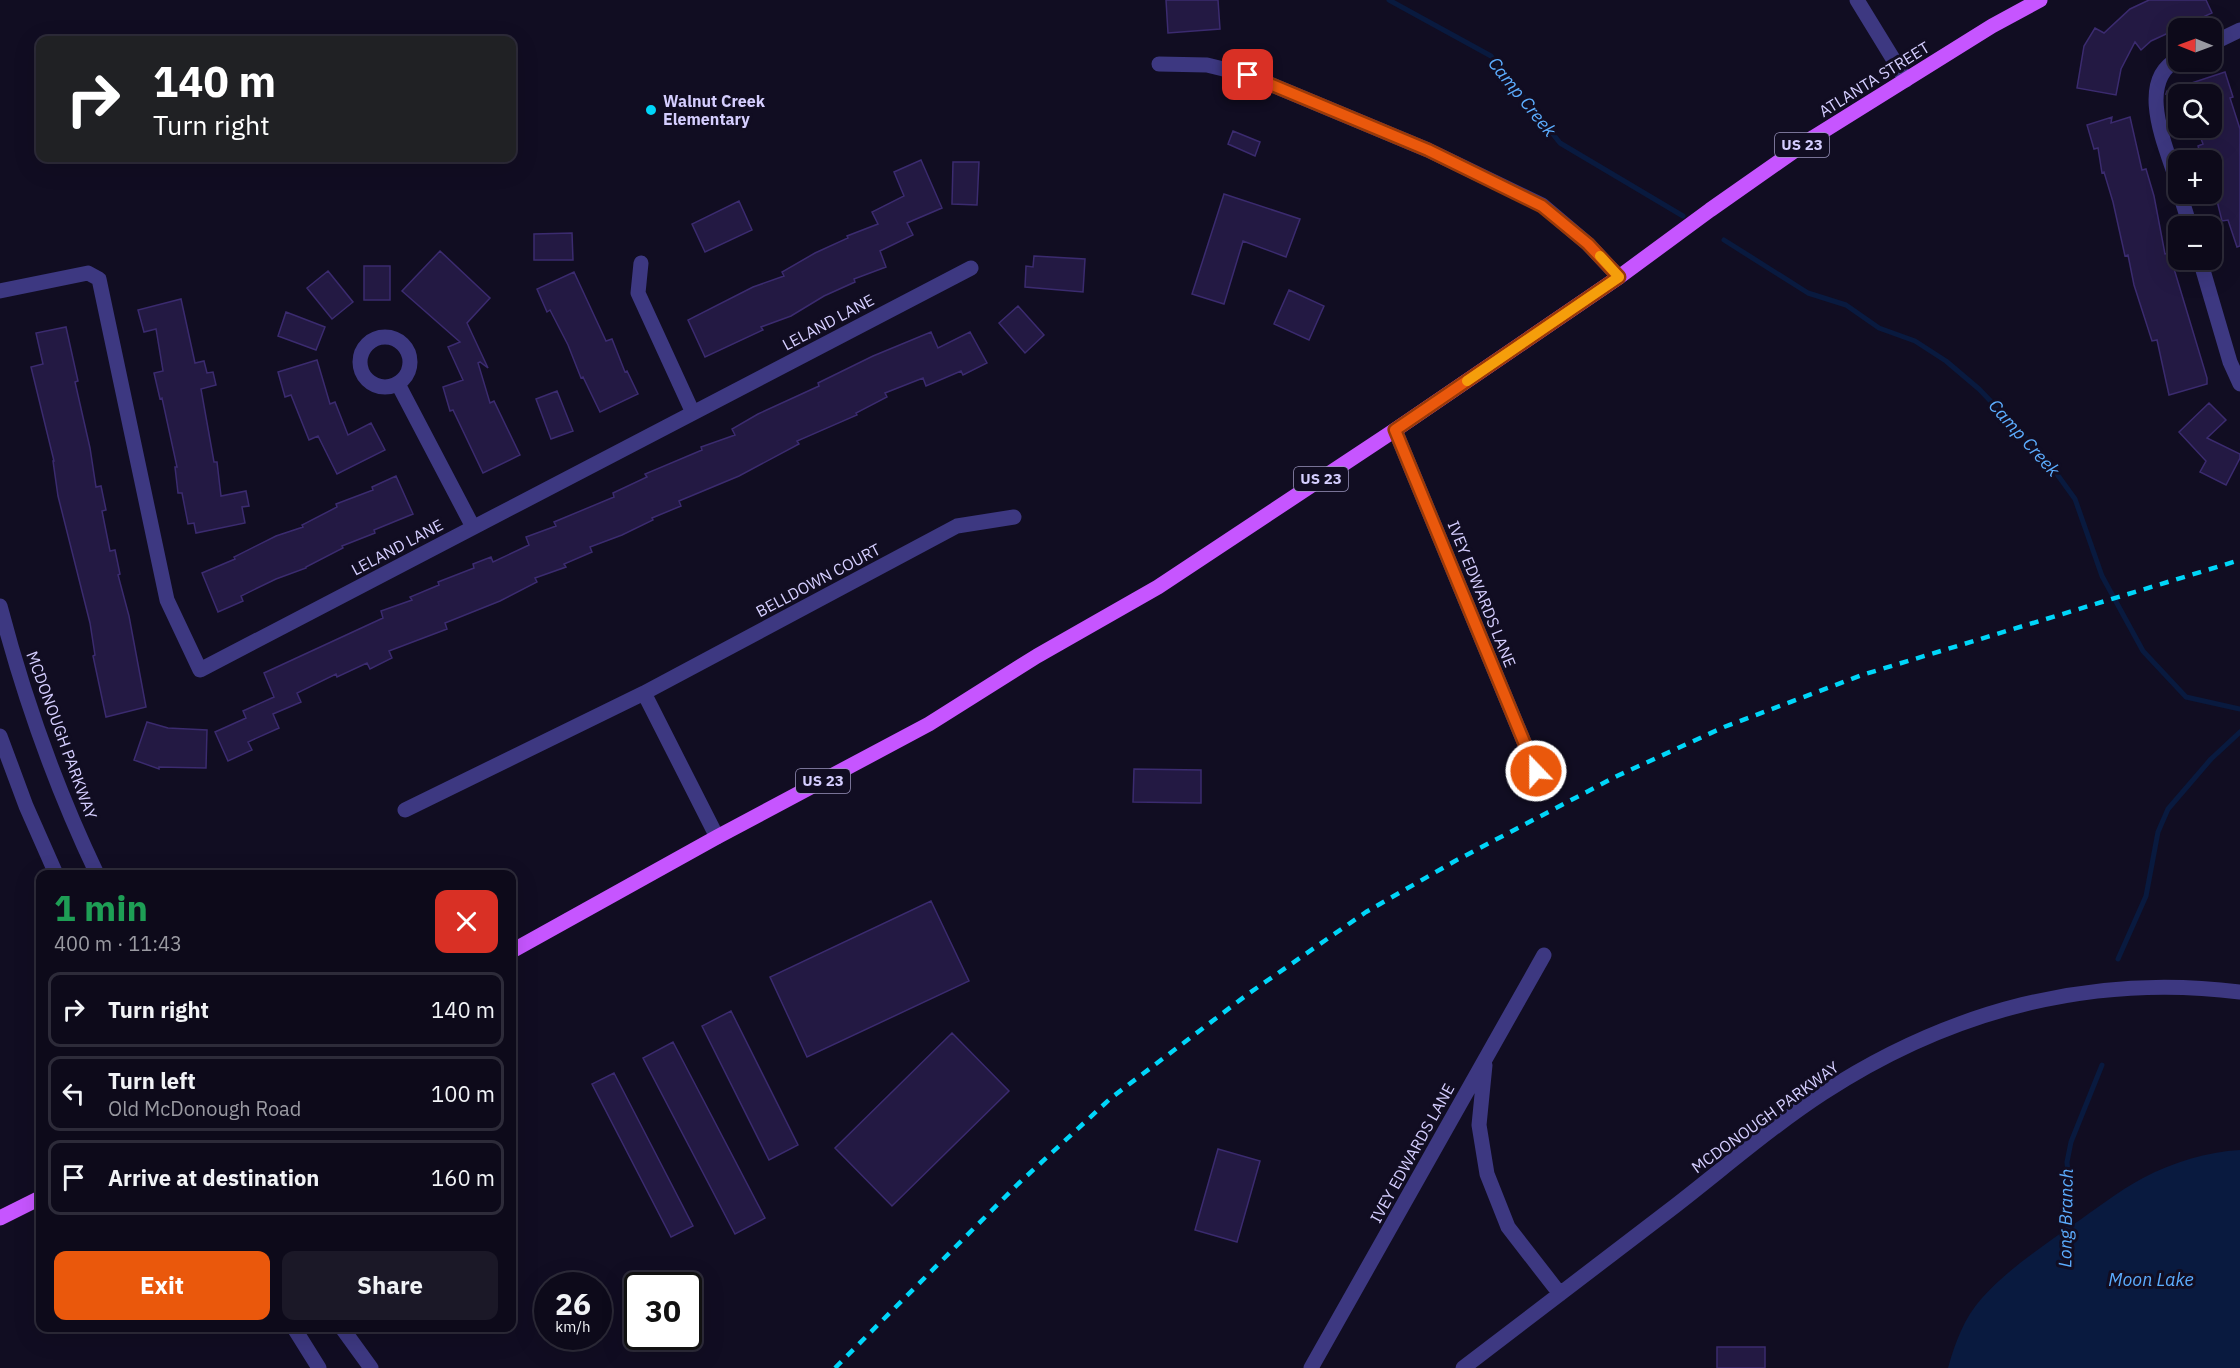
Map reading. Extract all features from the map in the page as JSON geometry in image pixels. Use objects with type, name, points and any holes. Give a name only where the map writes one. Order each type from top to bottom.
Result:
[{"type":"main road","name":"ATLANTA STREET","points":[[1619,277],[1814,137],[1992,26],[2040,0]]},
{"type":"main road","name":"US 23","points":[[516,949],[717,837],[929,724],[1037,656],[1158,587],[1395,430],[1619,277]]},
{"type":"main road","points":[[0,1218],[36,1200]]},
{"type":"street","points":[[1857,0],[1906,80]]},
{"type":"street","points":[[2222,39],[2240,30]]},
{"type":"street","points":[[1159,64],[1207,65],[1248,75],[1428,150],[1542,206],[1588,244],[1619,277]]},
{"type":"street","points":[[2168,66],[2157,84],[2155,102],[2168,150]]},
{"type":"street","points":[[641,263],[638,293],[693,412]]},
{"type":"street","name":"LELAND LANE","points":[[0,291],[88,273],[99,279],[167,600],[200,670],[971,268]]},
{"type":"street","points":[[2203,270],[2230,362],[2240,384]]},
{"type":"street","points":[[398,384],[473,527]]},
{"type":"street","name":"IVEY EDWARDS LANE","points":[[1395,430],[1536,771]]},
{"type":"street","name":"BELLDOWN COURT","points":[[405,810],[644,693],[957,526],[1014,517]]},
{"type":"street","name":"MCDONOUGH PARKWAY","points":[[0,606],[43,746],[67,808],[95,870]]},
{"type":"street","points":[[644,693],[717,837]]},
{"type":"street","points":[[0,736],[26,806],[54,870]]},
{"type":"street","name":"IVEY EDWARDS LANE","points":[[1311,1368],[1544,954]]},
{"type":"street","name":"MCDONOUGH PARKWAY","points":[[1463,1368],[1822,1094],[1919,1039],[1963,1022],[2019,1005],[2097,990],[2182,987],[2240,992]]},
{"type":"street","points":[[1486,1057],[1479,1125],[1487,1174],[1508,1227],[1560,1294]]},
{"type":"street","points":[[297,1332],[320,1368]]},
{"type":"street","points":[[345,1332],[371,1368]]},
{"type":"water","name":"Moon Lake","points":[[2240,1150],[2240,1368],[1948,1368],[1961,1331],[1976,1306],[2002,1278],[2036,1251],[2116,1195],[2154,1172],[2203,1156]]},
{"type":"building","points":[[1166,0],[1218,0],[1220,29],[1168,33]]},
{"type":"building","points":[[2149,0],[2206,0],[2212,13],[2201,18],[2168,18],[2168,33],[2151,41],[2141,50],[2135,42],[2121,69],[2116,95],[2077,88],[2084,46],[2095,28],[2104,33],[2130,9]]},
{"type":"building","points":[[2225,72],[2233,97],[2230,98],[2240,129],[2240,246],[2237,247],[2228,220],[2222,221],[2218,204],[2222,204],[2222,150],[2199,150],[2198,146],[2203,144],[2201,138],[2222,138],[2222,84],[2188,84]]},
{"type":"building","points":[[2112,117],[2111,123],[2130,117],[2142,170],[2146,169],[2154,196],[2165,254],[2168,254],[2168,270],[2175,270],[2207,384],[2169,395],[2157,340],[2152,341],[2134,285],[2128,255],[2125,256],[2113,202],[2104,172],[2102,173],[2098,148],[2094,149],[2087,125]]},
{"type":"building","points":[[1233,131],[1260,142],[1255,156],[1228,144]]},
{"type":"building","points":[[921,160],[942,208],[907,223],[913,235],[880,251],[886,267],[854,279],[855,282],[824,296],[791,316],[761,327],[763,330],[705,357],[688,320],[753,287],[784,276],[782,272],[815,253],[848,238],[847,236],[878,224],[872,212],[904,196],[894,172]]},
{"type":"building","points":[[953,162],[979,162],[977,205],[952,204]]},
{"type":"building","points":[[1224,194],[1300,219],[1286,257],[1243,241],[1224,304],[1192,294]]},
{"type":"building","points":[[739,201],[752,230],[705,252],[692,224]]},
{"type":"building","points":[[572,233],[573,260],[534,260],[534,234]]},
{"type":"building","points":[[440,251],[490,298],[467,323],[488,368],[478,363],[490,403],[494,401],[520,455],[483,473],[453,410],[450,411],[443,387],[463,380],[448,347],[460,342],[402,291]]},
{"type":"building","points":[[1034,256],[1085,259],[1083,292],[1025,287],[1026,266],[1033,267]]},
{"type":"building","points":[[364,266],[390,266],[390,300],[364,300]]},
{"type":"building","points":[[328,271],[353,302],[332,319],[307,288]]},
{"type":"building","points":[[574,272],[606,341],[612,339],[625,372],[627,371],[638,394],[600,412],[583,377],[581,378],[568,345],[550,310],[547,312],[537,289]]},
{"type":"building","points":[[1289,290],[1324,306],[1309,340],[1274,324]]},
{"type":"building","points":[[181,299],[195,363],[204,361],[207,373],[213,372],[216,385],[201,389],[214,462],[217,462],[221,496],[246,491],[249,506],[242,507],[245,523],[196,533],[194,523],[188,524],[182,493],[178,493],[175,467],[177,467],[162,398],[160,399],[154,373],[163,371],[156,329],[144,332],[138,310]]},
{"type":"building","points":[[1018,306],[1044,335],[1025,353],[999,323]]},
{"type":"building","points":[[286,312],[325,327],[316,350],[278,336]]},
{"type":"building","points":[[66,327],[78,381],[75,382],[96,487],[101,486],[106,510],[102,511],[110,551],[115,550],[120,574],[118,575],[129,616],[146,707],[106,717],[93,656],[95,655],[90,623],[58,496],[54,461],[31,367],[43,364],[36,333]]},
{"type":"building","points":[[931,332],[938,348],[970,332],[987,363],[963,375],[961,371],[926,386],[923,378],[885,393],[887,397],[856,413],[857,415],[797,441],[799,444],[739,476],[679,501],[681,506],[652,518],[653,520],[590,547],[592,552],[564,564],[566,567],[535,578],[537,582],[500,601],[445,623],[447,629],[389,651],[392,658],[370,669],[367,663],[337,677],[336,674],[297,693],[301,702],[273,714],[279,728],[248,742],[252,750],[228,761],[215,732],[246,718],[243,711],[274,697],[264,673],[383,618],[381,611],[412,600],[410,597],[439,585],[438,582],[474,568],[473,564],[491,557],[493,562],[529,545],[526,537],[556,526],[554,522],[614,497],[613,493],[647,477],[645,474],[702,450],[701,447],[735,435],[732,429],[758,414],[819,386],[818,383],[873,356]]},
{"type":"building","points":[[317,360],[330,404],[335,402],[348,435],[371,423],[385,450],[337,474],[318,436],[309,440],[291,395],[285,397],[278,372]]},
{"type":"building","points":[[557,391],[573,431],[551,439],[536,399]]},
{"type":"building","points":[[2209,403],[2226,420],[2207,438],[2240,454],[2226,485],[2200,472],[2206,461],[2179,432]]},
{"type":"building","points":[[396,476],[413,514],[342,546],[343,548],[306,568],[241,596],[243,601],[218,612],[202,573],[235,559],[234,557],[276,536],[303,527],[302,525],[337,507],[336,504],[373,490],[372,487]]},
{"type":"building","points":[[147,722],[168,728],[207,730],[206,768],[159,767],[159,769],[134,760]]},
{"type":"building","points":[[1134,769],[1201,770],[1201,803],[1133,802]]},
{"type":"building","points":[[931,901],[969,981],[807,1057],[770,977]]},
{"type":"building","points":[[731,1011],[798,1145],[769,1160],[702,1026]]},
{"type":"building","points":[[952,1033],[1009,1091],[892,1206],[835,1148]]},
{"type":"building","points":[[673,1042],[765,1218],[735,1234],[643,1058]]},
{"type":"building","points":[[614,1073],[693,1226],[671,1237],[592,1084]]},
{"type":"building","points":[[1218,1149],[1260,1161],[1237,1242],[1195,1230]]},
{"type":"building","points":[[1717,1347],[1765,1347],[1765,1368],[1717,1368]]},
{"type":"waterway","name":"Camp Creek","points":[[1389,0],[1491,56],[1560,143],[1683,216]]},
{"type":"waterway","name":"Camp Creek","points":[[1724,240],[1808,293],[1846,305],[1879,328],[1915,341],[1946,361],[1979,389],[2046,459],[2075,499],[2102,576],[2143,651],[2186,697],[2240,709]]},
{"type":"waterway","name":"Long Branch","points":[[2118,959],[2146,896],[2158,832],[2168,809],[2211,759],[2240,732]]},
{"type":"waterway","name":"Long Branch","points":[[2068,1233],[2067,1162],[2071,1142],[2102,1065]]},
{"type":"railway","points":[[835,1368],[1018,1184],[1111,1098],[1248,994],[1366,912],[1455,861],[1617,776],[1724,727],[1862,675],[2240,560]]},
{"type":"slow traffic","points":[[1467,381],[1619,277],[1600,256]]},
{"type":"place","name":"Walnut Creek Elementary","points":[[651,110]]},
{"type":"route","points":[[1248,75],[1428,150],[1542,206],[1588,244],[1619,277],[1395,430],[1536,771]]}]
